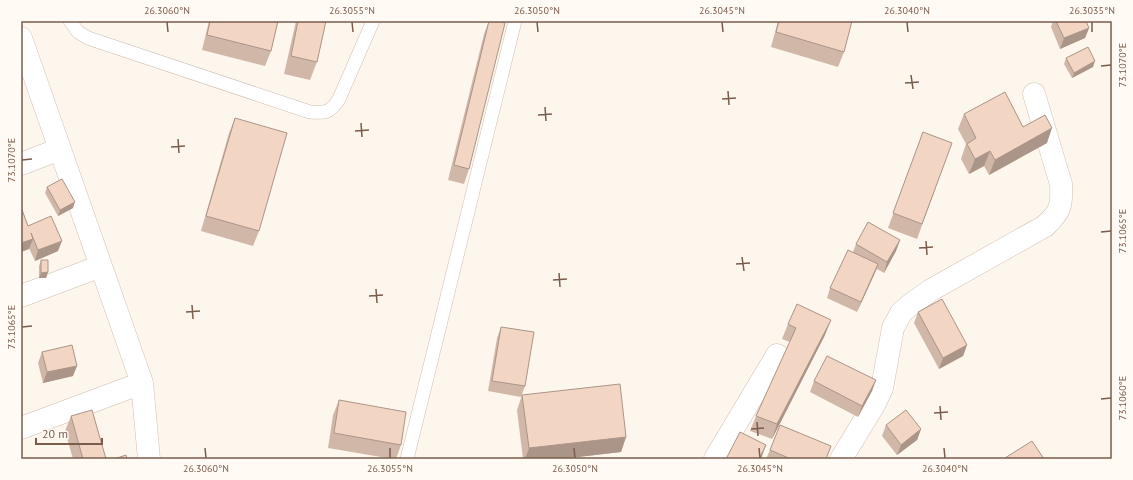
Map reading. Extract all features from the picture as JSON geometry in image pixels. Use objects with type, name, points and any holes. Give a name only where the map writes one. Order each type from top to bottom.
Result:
[{"type":"street","points":[[21,38],[142,383],[149,459]]},
{"type":"street","points":[[841,459],[874,405],[882,388],[893,328],[901,313],[930,290],[1045,226],[1057,215],[1062,200],[1061,184],[1034,94]]},
{"type":"street","points":[[21,164],[60,149]]},
{"type":"street","points":[[21,296],[101,266]]},
{"type":"street","points":[[715,459],[777,355]]},
{"type":"street","points":[[21,428],[142,383]]},
{"type":"lane","points":[[70,21],[78,32],[88,38],[310,112],[320,113],[328,112],[334,108],[373,21]]},
{"type":"lane","points":[[406,459],[515,21]]},
{"type":"building","points":[[210,21],[278,21],[271,51],[207,35]]},
{"type":"building","points":[[298,21],[326,21],[317,62],[291,56]]},
{"type":"building","points":[[489,21],[505,23],[469,169],[454,165]]},
{"type":"building","points":[[779,21],[852,21],[844,52],[776,32]]},
{"type":"building","points":[[1056,21],[1086,21],[1089,28],[1064,38]]},
{"type":"building","points":[[1088,47],[1095,61],[1074,73],[1066,58]]},
{"type":"building","points":[[1005,92],[1023,127],[1045,115],[1052,128],[995,160],[990,151],[975,159],[967,144],[976,138],[964,114]]},
{"type":"building","points":[[235,118],[287,133],[259,231],[206,216]]},
{"type":"building","points":[[923,132],[952,143],[922,224],[893,213]]},
{"type":"building","points":[[62,179],[75,202],[60,210],[47,187]]},
{"type":"building","points":[[21,207],[28,226],[51,216],[62,241],[38,250],[31,233],[33,239],[21,243]]},
{"type":"building","points":[[868,222],[900,240],[887,262],[856,244]]},
{"type":"building","points":[[848,250],[878,264],[861,302],[830,288]]},
{"type":"building","points":[[41,260],[48,260],[48,272],[41,273]]},
{"type":"building","points":[[942,299],[967,345],[943,358],[918,312]]},
{"type":"building","points":[[797,304],[831,320],[777,424],[756,416],[796,328],[788,324]]},
{"type":"building","points":[[501,327],[534,332],[525,386],[492,381]]},
{"type":"building","points":[[72,345],[77,366],[47,372],[42,352]]},
{"type":"building","points":[[827,356],[876,380],[862,406],[814,381]]},
{"type":"building","points":[[620,384],[626,437],[529,448],[522,395]]},
{"type":"building","points":[[339,400],[406,412],[401,445],[334,433]]},
{"type":"building","points":[[92,410],[106,459],[83,459],[71,416]]},
{"type":"building","points":[[906,410],[921,429],[901,445],[886,425]]},
{"type":"building","points":[[780,425],[831,446],[826,459],[791,459],[770,450]]},
{"type":"building","points":[[740,432],[766,445],[759,459],[726,459]]},
{"type":"building","points":[[1032,441],[1044,459],[1005,459],[1005,458]]},
{"type":"building","points":[[126,455],[127,459],[114,459]]}]
